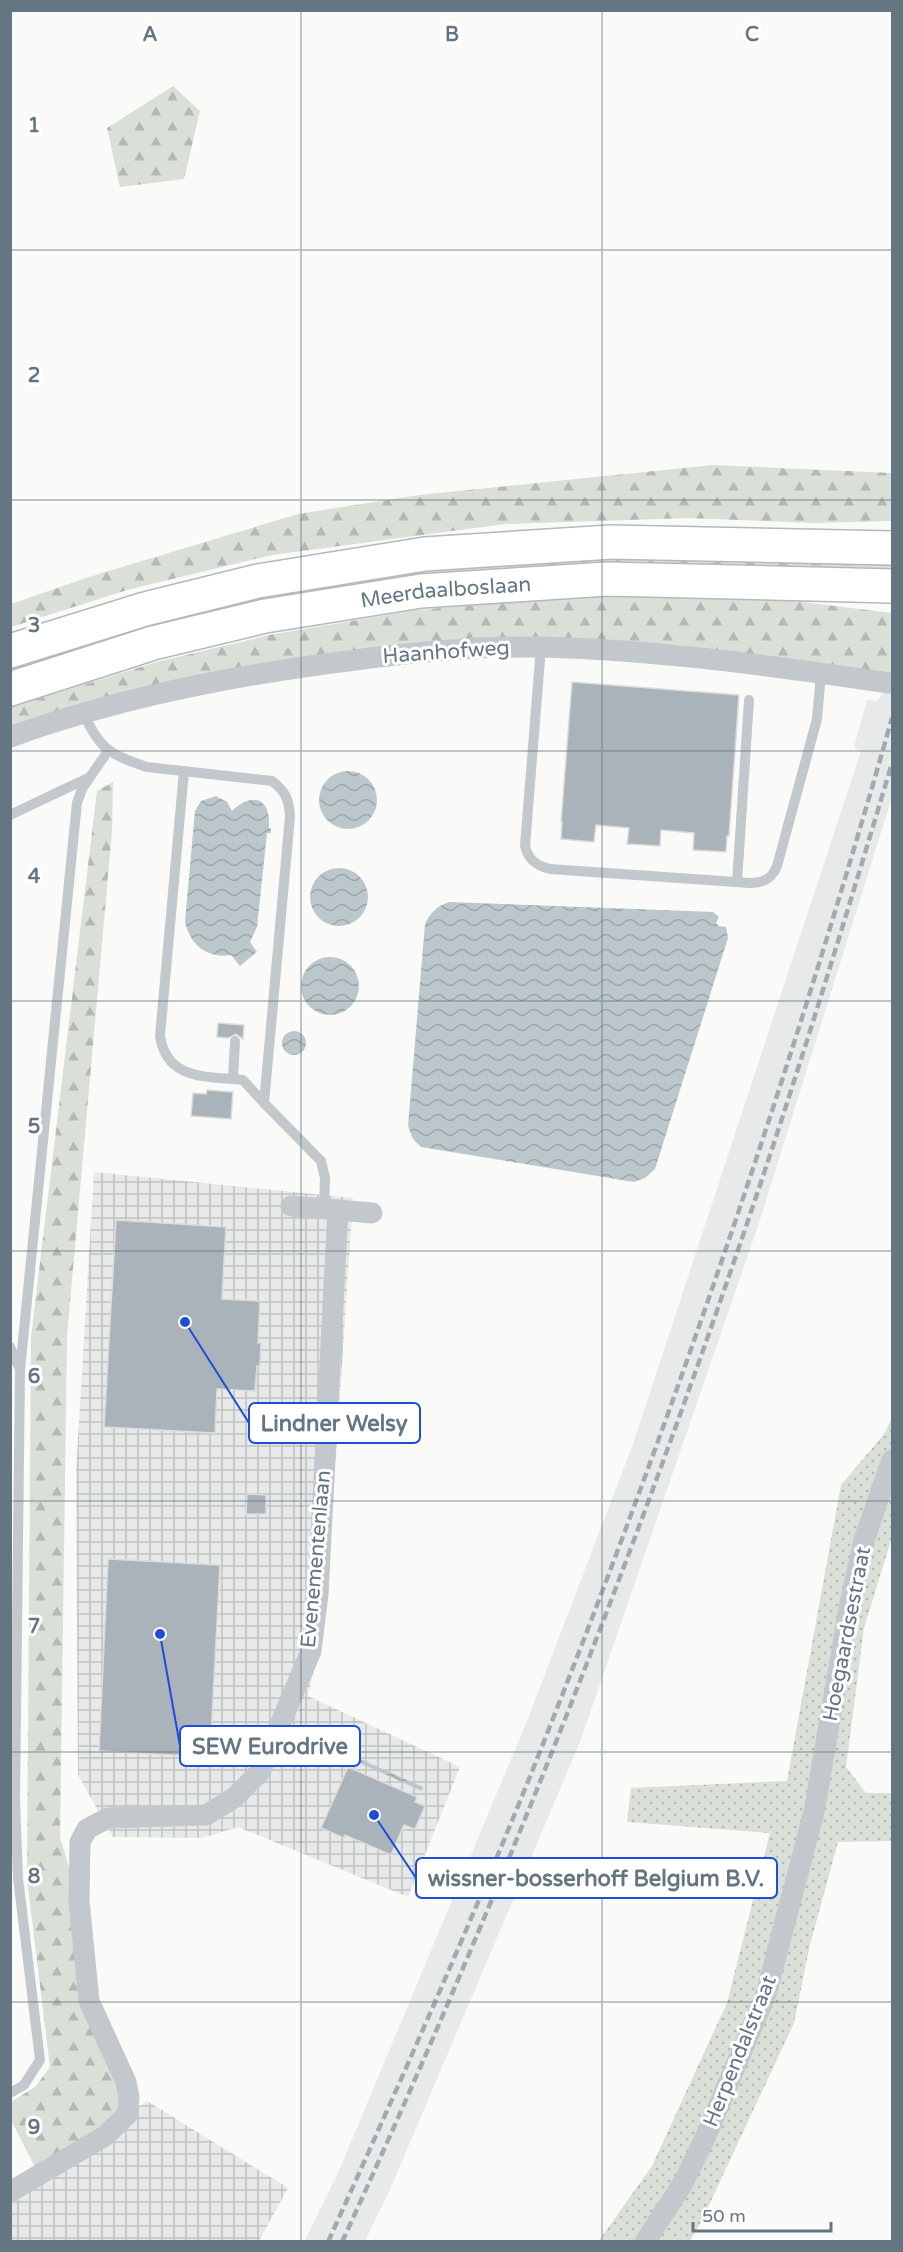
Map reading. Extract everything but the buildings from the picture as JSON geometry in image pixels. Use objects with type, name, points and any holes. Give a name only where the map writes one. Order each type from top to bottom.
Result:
[{"type":"highway","name":"Meerdaalboslaan","points":[[10,651],[145,609],[258,581],[425,554],[611,542],[892,548]]},
{"type":"highway","name":"Meerdaalboslaan","points":[[10,688],[153,643],[265,616],[421,591],[607,579],[892,586]]},
{"type":"street","name":"Haanhofweg","points":[[10,737],[84,714],[164,694],[288,668],[434,651],[541,647],[646,653],[890,683]]},
{"type":"street","points":[[291,1206],[372,1213]]},
{"type":"street","name":"Evenementenlaan","points":[[10,2192],[105,2136],[128,2114],[129,2097],[126,2082],[89,2001],[80,1900],[80,1842],[87,1829],[108,1818],[206,1815],[234,1798],[260,1772],[311,1651],[318,1594],[331,1209]]},
{"type":"street","name":"Hoegaardsestraat","points":[[814,1812],[850,1603],[864,1540],[892,1460]]},
{"type":"street","name":"Herpendalstraat","points":[[645,2241],[682,2183],[706,2136],[766,1994],[814,1812]]},
{"type":"lane","points":[[541,647],[524,840],[529,857],[539,866],[550,869],[737,882],[761,882],[769,879],[774,872],[817,719],[821,674]]},
{"type":"lane","points":[[737,882],[749,700]]},
{"type":"lane","points":[[84,714],[93,735],[108,751],[147,767],[272,781],[283,790],[289,802],[290,816],[264,1103]]},
{"type":"lane","points":[[10,2093],[24,2085],[40,2060],[18,1878],[15,1800],[16,1405],[77,803],[82,789],[108,751]]},
{"type":"lane","points":[[184,771],[160,1036],[162,1050],[172,1062],[188,1074],[243,1080],[321,1161],[331,1209]]},
{"type":"lane","points":[[10,815],[90,777]]},
{"type":"lane","points":[[232,1079],[235,1041]]},
{"type":"lane","points":[[10,1347],[20,1370]]},
{"type":"shaded area","points":[[892,674],[892,797],[758,1226],[580,1742],[389,2192],[365,2241],[304,2242],[338,2173],[527,1721],[633,1444],[861,751],[854,747],[867,700],[876,701],[888,689]]},
{"type":"shaded area","points":[[94,1172],[353,1198],[325,1622],[308,1696],[460,1767],[408,1897],[238,1827],[202,1838],[113,1837],[78,1775],[76,1472]]},
{"type":"shaded area","points":[[147,2101],[288,2188],[259,2241],[11,2242],[11,2192]]},
{"type":"green space","points":[[173,86],[200,111],[184,179],[120,187],[107,128]]},
{"type":"green space","points":[[713,465],[892,473],[892,521],[814,523],[688,518],[505,524],[272,555],[127,590],[11,627],[11,604],[92,576],[298,514],[419,495]]},
{"type":"green space","points":[[591,550],[892,557],[892,576],[630,566],[11,676],[10,659],[292,584]]},
{"type":"green space","points":[[612,594],[753,596],[892,613],[892,673],[886,677],[477,644],[11,729],[11,707],[157,662],[269,635],[416,610]]},
{"type":"green space","points":[[113,782],[112,831],[67,1336],[60,1837],[79,1901],[89,2001],[128,2113],[39,2175],[11,2120],[11,2102],[35,2087],[50,2067],[27,1879],[31,1337],[97,791]]},
{"type":"green space","points":[[892,1418],[892,1537],[864,1628],[846,1767],[866,1793],[892,1793],[892,1841],[838,1842],[810,1945],[794,2023],[690,2241],[598,2242],[652,2166],[727,2003],[770,1833],[627,1822],[631,1788],[787,1781],[841,1485],[884,1434]]},
{"type":"water","points":[[348,771],[359,773],[372,784],[377,800],[375,811],[364,824],[348,829],[337,827],[324,816],[319,800],[321,789],[332,776]]},
{"type":"water","points":[[216,796],[227,802],[232,811],[246,801],[259,801],[267,810],[271,829],[271,833],[267,833],[257,927],[250,942],[257,952],[240,966],[231,955],[214,955],[200,948],[190,937],[185,921],[195,811],[201,801]]},
{"type":"water","points":[[339,868],[350,870],[363,881],[368,897],[366,908],[355,921],[339,926],[328,924],[315,913],[310,897],[312,886],[323,873]]},
{"type":"water","points":[[449,902],[713,912],[719,917],[716,923],[726,927],[728,938],[655,1169],[645,1178],[634,1182],[421,1147],[413,1139],[408,1126],[425,924],[434,910]]},
{"type":"water","points":[[330,957],[341,959],[354,970],[359,986],[357,997],[346,1010],[330,1015],[319,1013],[306,1002],[301,986],[303,975],[314,962]]},
{"type":"water","points":[[294,1031],[299,1032],[305,1038],[305,1048],[299,1054],[294,1055],[289,1054],[283,1048],[282,1043],[283,1038],[289,1032]]},
{"type":"water","points":[[326,1744],[423,1787],[422,1791],[324,1747]]},
{"type":"railway","points":[[328,2242],[509,1829],[633,1510],[770,1117],[813,984],[892,718]]},
{"type":"railway","points":[[342,2242],[511,1854],[664,1460],[775,1140],[892,763]]},
{"type":"place","name":"Lindner Welsy","points":[[185,1322]]},
{"type":"place","name":"SEW Eurodrive","points":[[160,1634]]},
{"type":"place","name":"wissner-bosserhoff Belgium B.V.","points":[[374,1815]]}]
